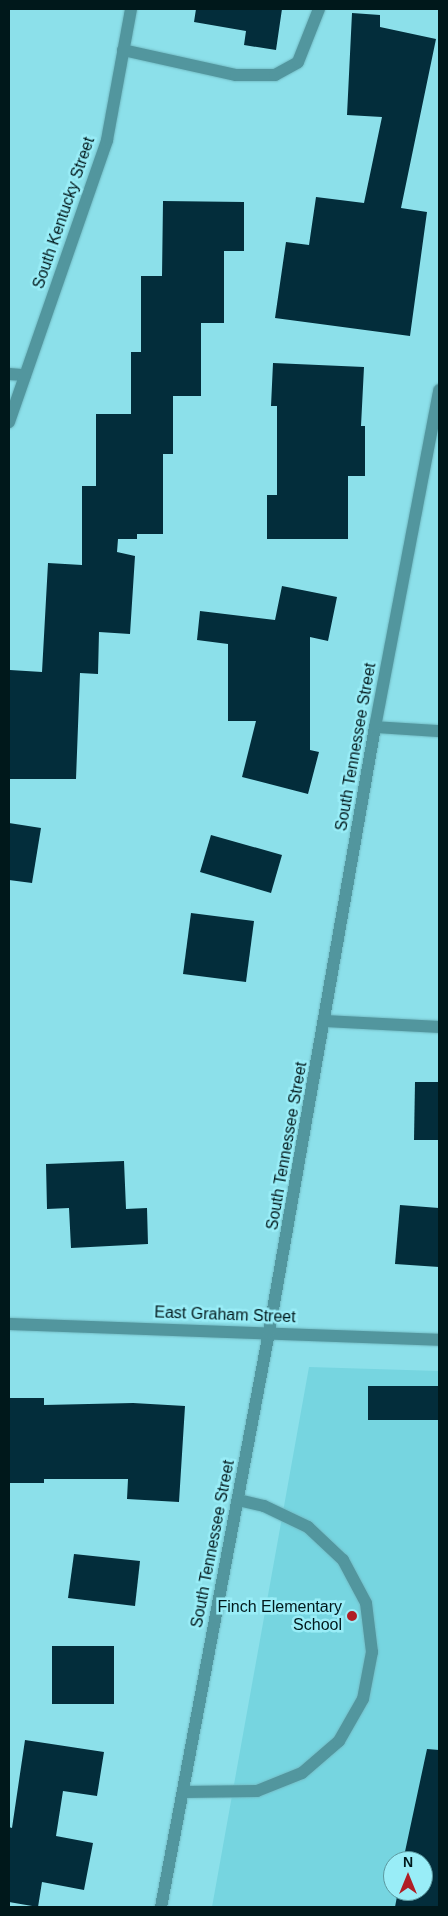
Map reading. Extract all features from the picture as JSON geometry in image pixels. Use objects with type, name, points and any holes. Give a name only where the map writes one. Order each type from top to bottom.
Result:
[{"type":"street","name":"South Kentucky Street","points":[[9,422],[107,140],[131,9]]},
{"type":"street","points":[[123,50],[236,75],[275,75],[298,62],[319,9]]},
{"type":"street","points":[[9,374],[25,375]]},
{"type":"street","name":"South Tennessee Street","points":[[161,1907],[326,1021],[375,727],[439,390]]},
{"type":"street","points":[[375,727],[439,732]]},
{"type":"street","points":[[326,1021],[439,1027]]},
{"type":"street","name":"East Graham Street","points":[[9,1324],[269,1332],[439,1340]]},
{"type":"street","points":[[183,1792],[257,1791],[302,1773],[338,1741],[363,1699],[372,1652],[366,1603],[343,1560],[308,1527],[264,1506],[238,1500]]},
{"type":"shaded area","name":"Finch Elementary School","points":[[309,1367],[439,1371],[439,1907],[212,1907]]},
{"type":"building","points":[[196,9],[282,9],[276,50],[244,45],[246,31],[194,22]]},
{"type":"building","points":[[352,13],[380,15],[380,27],[436,39],[401,208],[427,212],[410,336],[275,318],[286,242],[309,245],[316,197],[364,203],[382,117],[347,115]]},
{"type":"building","points":[[163,201],[244,202],[244,251],[224,251],[224,323],[201,323],[201,396],[173,396],[173,454],[163,454],[163,534],[137,534],[137,539],[118,539],[117,552],[135,556],[130,634],[99,632],[98,674],[80,673],[76,779],[9,779],[10,670],[42,672],[48,563],[82,565],[82,486],[96,486],[96,414],[131,414],[131,352],[141,352],[141,276],[162,276]]},
{"type":"building","points":[[273,363],[364,367],[361,426],[365,426],[365,476],[348,476],[348,539],[267,539],[267,495],[277,495],[277,406],[271,406]]},
{"type":"building","points":[[282,586],[337,597],[328,641],[310,637],[310,750],[319,752],[308,794],[242,777],[256,721],[228,721],[228,644],[197,640],[200,611],[275,620]]},
{"type":"building","points":[[9,823],[41,828],[32,883],[9,880]]},
{"type":"building","points":[[211,835],[282,855],[271,893],[200,872]]},
{"type":"building","points":[[191,913],[254,921],[246,982],[183,974]]},
{"type":"building","points":[[415,1082],[439,1082],[439,1140],[414,1140]]},
{"type":"building","points":[[124,1161],[126,1209],[147,1208],[148,1244],[71,1248],[69,1208],[47,1209],[46,1164]]},
{"type":"building","points":[[400,1205],[439,1208],[439,1267],[395,1264]]},
{"type":"building","points":[[368,1386],[439,1386],[439,1420],[368,1420]]},
{"type":"building","points":[[9,1398],[44,1398],[44,1405],[133,1403],[185,1406],[179,1502],[127,1499],[128,1479],[44,1479],[44,1483],[9,1483]]},
{"type":"building","points":[[74,1554],[140,1561],[135,1606],[68,1598]]},
{"type":"building","points":[[52,1646],[114,1646],[114,1704],[52,1704]]},
{"type":"building","points":[[25,1740],[104,1752],[97,1796],[63,1791],[56,1836],[93,1843],[84,1890],[42,1882],[38,1907],[9,1902],[9,1827],[12,1828]]},
{"type":"building","points":[[427,1749],[439,1750],[439,1907],[395,1907],[396,1901],[433,1901],[433,1851],[405,1851]]},
{"type":"place","name":"Finch Elementary School","points":[[352,1616]]}]
